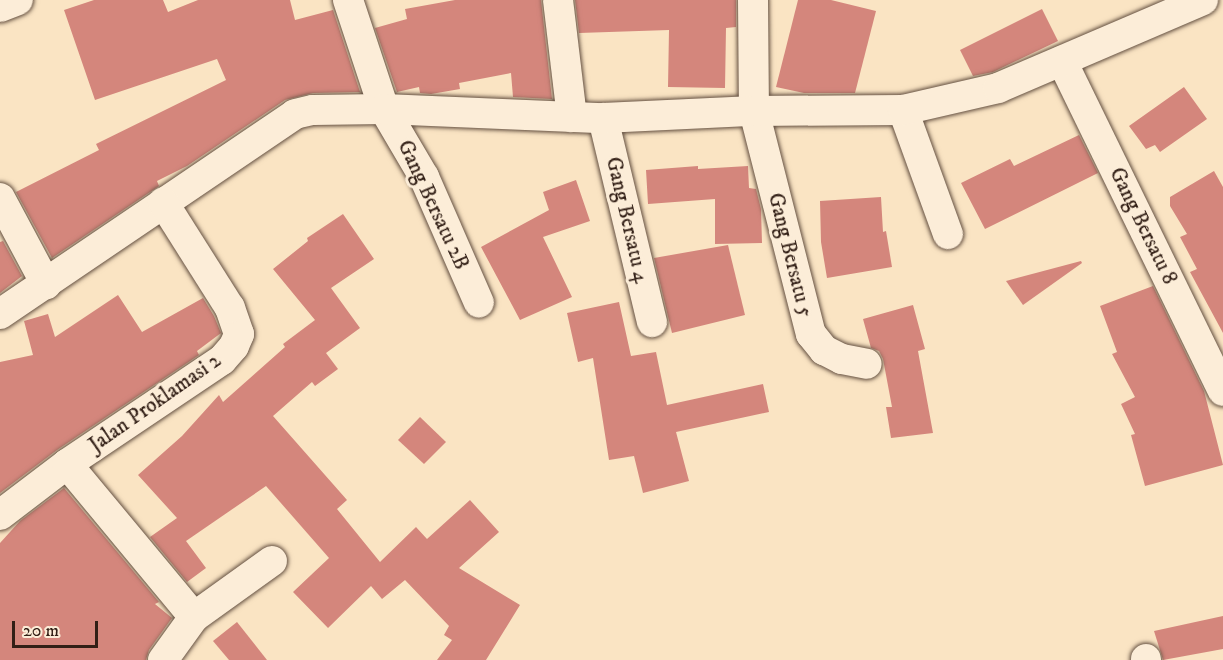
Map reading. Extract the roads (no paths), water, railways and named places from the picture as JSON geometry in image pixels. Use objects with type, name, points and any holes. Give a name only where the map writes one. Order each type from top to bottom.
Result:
[{"type":"street","points":[[0,7],[18,0]]},
{"type":"street","name":"Gang Bersatu 2B","points":[[348,0],[384,109],[424,177],[479,303]]},
{"type":"street","points":[[558,0],[572,117]]},
{"type":"street","name":"Gang Bersatu 5","points":[[753,0],[754,111],[811,334],[824,350],[842,359],[867,364]]},
{"type":"street","points":[[0,314],[295,114],[313,110],[384,109],[603,118],[754,111],[903,110],[998,88],[1203,0]]},
{"type":"street","name":"Gang Bersatu 8","points":[[1062,61],[1223,391]]},
{"type":"street","points":[[903,110],[948,234]]},
{"type":"street","name":"Gang Bersatu 4","points":[[603,118],[652,322]]},
{"type":"street","points":[[0,198],[46,284]]},
{"type":"street","name":"Jalan Proklamasi 2","points":[[0,515],[67,464],[222,360],[234,346],[238,334],[230,308],[163,202]]},
{"type":"street","points":[[67,464],[194,617]]},
{"type":"street","points":[[163,660],[194,617],[272,561]]}]
